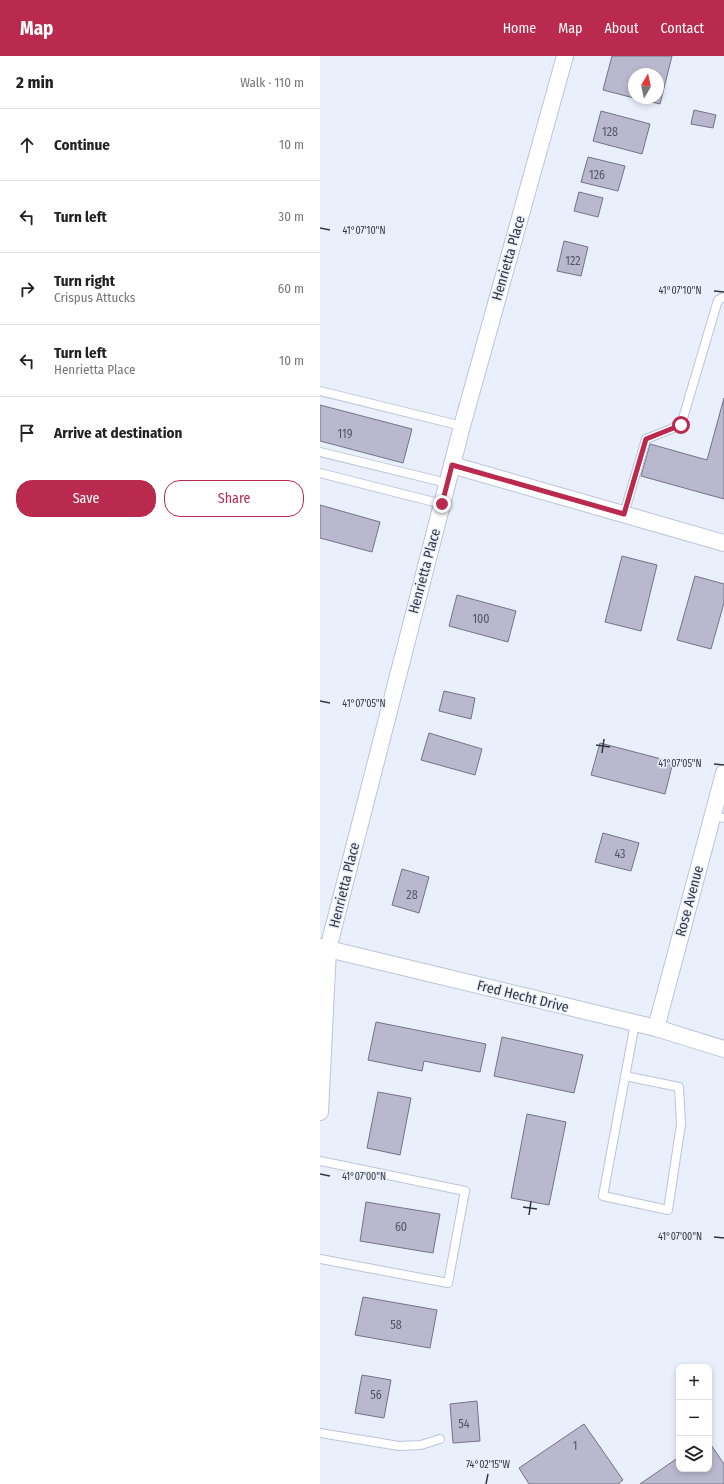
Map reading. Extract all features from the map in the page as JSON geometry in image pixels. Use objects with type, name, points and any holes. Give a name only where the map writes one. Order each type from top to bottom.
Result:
[{"type":"street","name":"Henrietta Place","points":[[320,1112],[324,948],[462,426],[565,56]]},
{"type":"street","points":[[452,465],[724,543]]},
{"type":"street","name":"Rose Avenue","points":[[656,1028],[718,816],[724,773]]},
{"type":"street","name":"Fred Hecht Drive","points":[[324,948],[656,1028],[724,1049]]},
{"type":"lane","points":[[624,514],[646,439],[681,425],[718,300],[724,297]]},
{"type":"lane","points":[[320,391],[462,426]]},
{"type":"lane","points":[[320,452],[447,483]]},
{"type":"lane","points":[[320,473],[442,504]]},
{"type":"lane","points":[[625,1076],[679,1086],[681,1124],[668,1210],[603,1196],[625,1076],[635,1023]]},
{"type":"lane","points":[[320,1162],[465,1191],[448,1283],[320,1259]]},
{"type":"lane","points":[[320,1433],[399,1446],[421,1445],[440,1439]]},
{"type":"building","points":[[612,56],[672,56],[664,88],[664,68],[628,68],[628,96],[603,90]]},
{"type":"building","points":[[694,110],[716,115],[713,128],[691,124]]},
{"type":"building","points":[[601,111],[650,124],[642,154],[593,141]]},
{"type":"building","points":[[588,157],[625,166],[618,191],[581,182]]},
{"type":"building","points":[[579,192],[603,198],[598,217],[574,211]]},
{"type":"building","points":[[564,241],[588,247],[581,276],[557,271]]},
{"type":"building","points":[[724,398],[724,499],[641,476],[650,444],[707,460]]},
{"type":"building","points":[[320,405],[412,429],[403,463],[320,441]]},
{"type":"building","points":[[320,505],[380,522],[372,552],[320,538]]},
{"type":"building","points":[[622,556],[657,565],[641,631],[605,622]]},
{"type":"building","points":[[695,576],[724,584],[724,603],[711,649],[677,640]]},
{"type":"building","points":[[457,595],[516,611],[508,642],[449,626]]},
{"type":"building","points":[[444,691],[475,698],[471,719],[439,711]]},
{"type":"building","points":[[429,733],[482,749],[475,775],[421,760]]},
{"type":"building","points":[[600,743],[673,762],[665,794],[591,775]]},
{"type":"building","points":[[603,833],[639,843],[631,871],[595,862]]},
{"type":"building","points":[[402,869],[429,877],[419,913],[392,905]]},
{"type":"building","points":[[376,1022],[486,1044],[480,1072],[424,1061],[422,1071],[368,1060]]},
{"type":"building","points":[[502,1037],[583,1055],[574,1093],[494,1076]]},
{"type":"building","points":[[378,1092],[411,1098],[400,1155],[367,1148]]},
{"type":"building","points":[[527,1114],[566,1122],[549,1205],[511,1198]]},
{"type":"building","points":[[366,1202],[440,1214],[433,1253],[360,1241]]},
{"type":"building","points":[[363,1297],[437,1310],[430,1348],[355,1335]]},
{"type":"building","points":[[362,1375],[391,1380],[384,1418],[355,1413]]},
{"type":"building","points":[[477,1401],[480,1441],[453,1443],[450,1404]]},
{"type":"building","points":[[584,1424],[623,1480],[618,1484],[529,1484],[519,1468]]},
{"type":"building","points":[[712,1446],[724,1464],[724,1484],[640,1484],[676,1459],[676,1472],[712,1472]]},
{"type":"route","points":[[442,504],[452,465],[624,514],[646,439],[681,425]]}]
